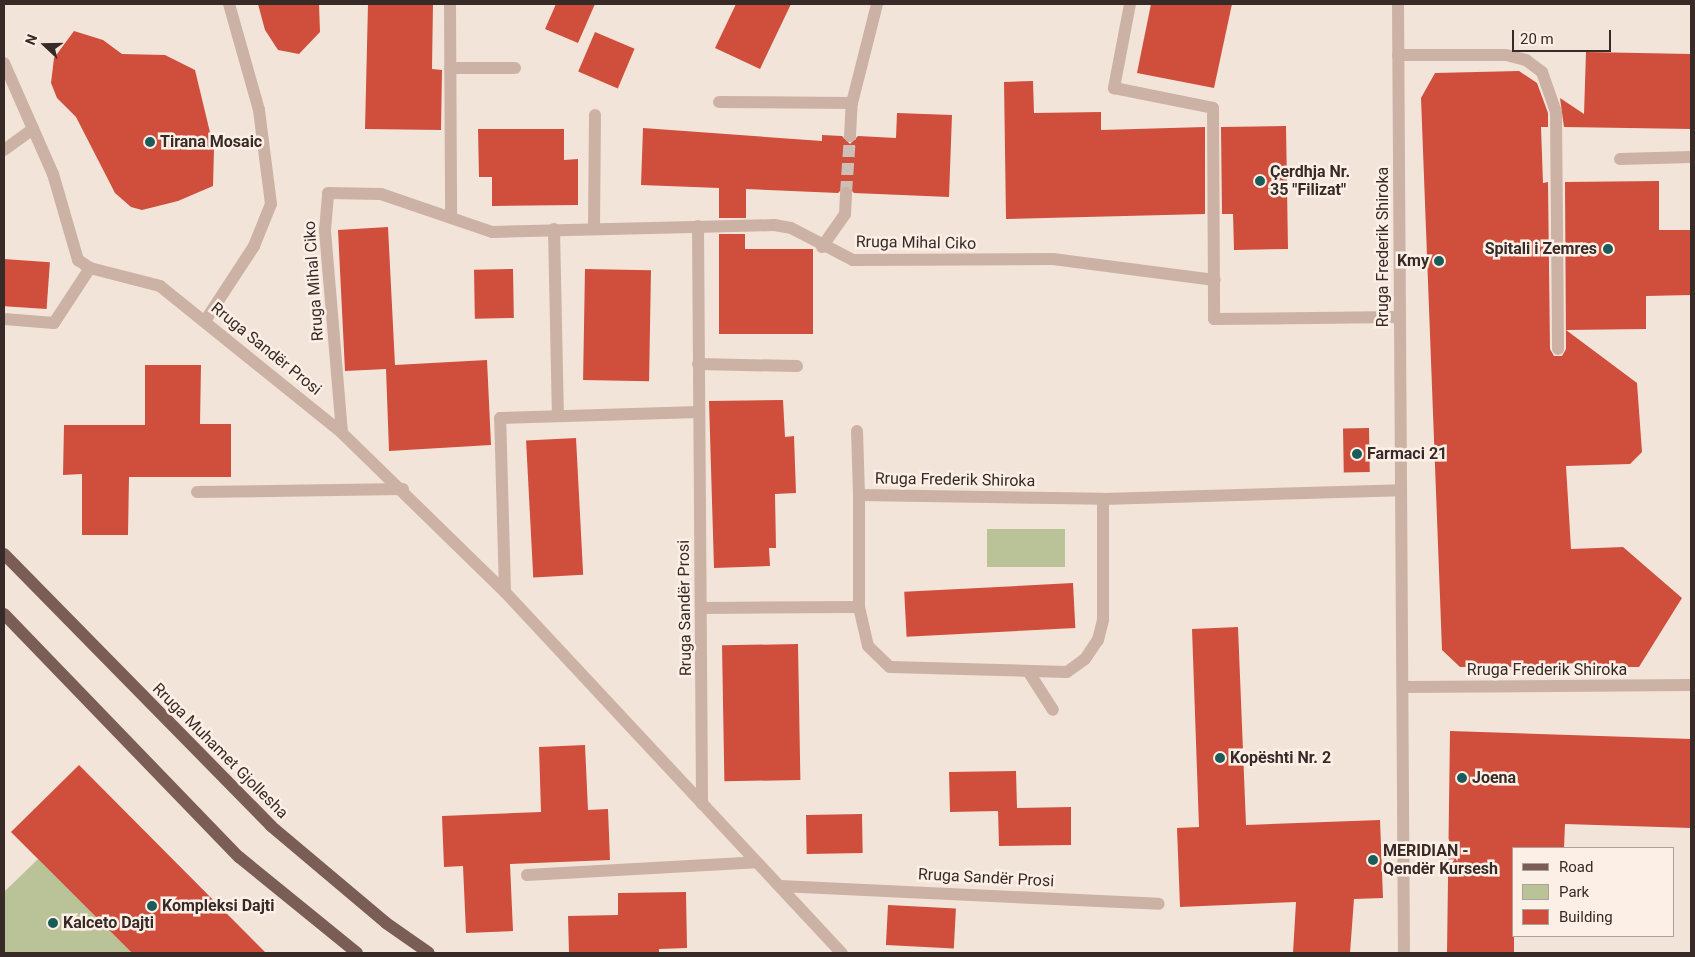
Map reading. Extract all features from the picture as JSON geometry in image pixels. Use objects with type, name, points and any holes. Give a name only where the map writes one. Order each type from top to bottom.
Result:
[{"type":"main road","name":"Rruga Muhamet Gjollesha","points":[[4,554],[271,826],[386,923],[429,953]]},
{"type":"main road","points":[[4,614],[239,857],[357,953]]},
{"type":"street","points":[[450,4],[451,218]]},
{"type":"street","points":[[850,136],[852,103],[877,4]]},
{"type":"street","points":[[1130,4],[1114,88],[1214,108],[1214,319],[1400,317]]},
{"type":"street","name":"Rruga Frederik Shiroka","points":[[1398,4],[1404,953]]},
{"type":"street","points":[[205,321],[254,246],[271,204],[259,110],[230,7]]},
{"type":"street","points":[[1398,55],[1506,55],[1526,60],[1542,72],[1556,112],[1558,348]]},
{"type":"street","points":[[4,63],[53,174],[72,248],[78,260],[90,268],[54,322],[4,319]]},
{"type":"street","points":[[450,68],[515,68]]},
{"type":"street","points":[[718,102],[852,103]]},
{"type":"street","points":[[594,228],[596,115]]},
{"type":"street","points":[[4,150],[33,129]]},
{"type":"street","points":[[1620,159],[1691,157]]},
{"type":"street","points":[[822,247],[845,214],[846,193]]},
{"type":"street","name":"Rruga Mihal Ciko","points":[[342,433],[325,230],[328,194],[381,194],[492,232],[774,225],[791,228],[822,247],[853,260],[1053,259],[1214,280]]},
{"type":"street","name":"Rruga Sandër Prosi","points":[[698,226],[702,804]]},
{"type":"street","points":[[554,229],[558,416]]},
{"type":"street","name":"Rruga Sandër Prosi","points":[[90,268],[160,286],[342,433],[403,489],[504,592],[842,953]]},
{"type":"street","points":[[698,364],[797,366]]},
{"type":"street","points":[[504,592],[500,418],[699,412]]},
{"type":"street","points":[[857,431],[859,495]]},
{"type":"street","points":[[197,492],[403,489]]},
{"type":"street","name":"Rruga Frederik Shiroka","points":[[1103,500],[1103,620],[1098,640],[1086,660],[1067,672],[890,667],[868,646],[859,607],[859,495],[1103,500],[1401,490]]},
{"type":"street","points":[[701,608],[859,607]]},
{"type":"street","points":[[1028,671],[1053,710]]},
{"type":"street","name":"Rruga Frederik Shiroka","points":[[1402,687],[1691,686]]},
{"type":"street","points":[[527,875],[757,862]]},
{"type":"street","name":"Rruga Sandër Prosi","points":[[780,886],[1159,904]]},
{"type":"green space","points":[[987,529],[1065,529],[1065,567],[987,567]]},
{"type":"green space","name":"Kalceto Dajti","points":[[38,859],[132,953],[4,953],[4,892]]},
{"type":"building","points":[[258,4],[319,4],[320,32],[299,54],[278,50],[265,30]]},
{"type":"building","points":[[368,4],[433,4],[432,69],[442,70],[441,130],[365,129]]},
{"type":"building","points":[[556,4],[595,4],[578,43],[545,29]]},
{"type":"building","points":[[736,4],[791,4],[760,69],[715,48]]},
{"type":"building","points":[[1151,4],[1232,4],[1214,88],[1137,73]]},
{"type":"building","points":[[74,31],[103,40],[122,54],[165,55],[195,70],[214,149],[213,186],[178,201],[142,210],[131,207],[115,193],[76,117],[57,98],[51,83],[54,58]]},
{"type":"building","points":[[595,32],[635,49],[618,88],[578,72]]},
{"type":"building","points":[[1586,52],[1691,54],[1691,129],[1564,127],[1560,98],[1584,114]]},
{"type":"building","points":[[1519,71],[1537,83],[1548,113],[1548,127],[1541,127],[1543,183],[1548,182],[1550,349],[1554,356],[1562,356],[1566,349],[1565,182],[1659,181],[1659,230],[1691,230],[1691,295],[1646,296],[1646,329],[1566,330],[1637,383],[1642,452],[1630,464],[1566,466],[1571,549],[1623,547],[1682,598],[1639,667],[1460,667],[1442,650],[1421,98],[1435,73]]},
{"type":"building","points":[[1033,81],[1034,113],[1101,112],[1101,130],[1205,127],[1205,214],[1006,219],[1004,82]]},
{"type":"building","points":[[897,113],[952,115],[949,197],[854,193],[846,185],[838,193],[746,189],[746,218],[719,218],[719,188],[641,185],[643,128],[822,141],[822,135],[842,136],[850,144],[858,136],[896,138]]},
{"type":"building","name":"Çerdhja Nr. 35 \"Filizat\"","points":[[1286,126],[1288,249],[1234,250],[1233,214],[1222,214],[1221,127]]},
{"type":"building","points":[[478,129],[564,129],[564,160],[578,159],[578,205],[492,206],[492,177],[479,177]]},
{"type":"building","points":[[388,227],[395,365],[487,360],[491,445],[389,451],[386,369],[345,371],[338,230]]},
{"type":"building","points":[[719,234],[745,234],[745,249],[813,249],[813,334],[719,334]]},
{"type":"building","points":[[4,259],[50,262],[47,309],[4,306]]},
{"type":"building","points":[[513,269],[514,318],[475,319],[474,270]]},
{"type":"building","points":[[585,269],[651,270],[649,381],[583,380]]},
{"type":"building","points":[[145,365],[201,365],[200,424],[231,424],[231,477],[129,477],[128,535],[82,535],[82,474],[63,475],[64,425],[145,425]]},
{"type":"building","points":[[783,400],[785,437],[794,436],[796,493],[775,494],[776,548],[769,548],[770,566],[714,568],[709,401]]},
{"type":"building","points":[[1343,428],[1369,428],[1370,472],[1344,472]]},
{"type":"building","points":[[576,438],[583,575],[533,577],[526,441]]},
{"type":"building","points":[[1073,583],[1075,628],[907,637],[904,592]]},
{"type":"building","points":[[1238,627],[1246,825],[1380,820],[1383,898],[1354,899],[1350,953],[1293,953],[1296,902],[1180,907],[1177,828],[1199,827],[1192,629]]},
{"type":"building","points":[[798,644],[800,780],[724,781],[722,645]]},
{"type":"building","points":[[1450,731],[1691,739],[1691,828],[1565,824],[1564,847],[1512,847],[1512,937],[1514,937],[1514,953],[1447,953]]},
{"type":"building","points":[[585,745],[588,810],[608,809],[610,860],[510,864],[513,931],[466,933],[463,866],[444,867],[442,816],[541,812],[539,747]]},
{"type":"building","name":"Kompleksi Dajti","points":[[79,765],[266,953],[132,953],[11,832]]},
{"type":"building","points":[[1016,771],[1017,808],[1071,807],[1071,845],[999,846],[998,811],[950,812],[949,772]]},
{"type":"building","points":[[862,814],[863,853],[807,854],[806,815]]},
{"type":"building","points":[[686,892],[687,948],[659,949],[659,953],[569,953],[568,916],[618,915],[618,893]]},
{"type":"building","points":[[888,905],[956,909],[954,949],[886,945]]},
{"type":"tunnel","points":[[846,193],[850,136]]},
{"type":"place","name":"Tirana Mosaic","points":[[150,142]]},
{"type":"place","name":"Çerdhja Nr. 35 \"Filizat\"","points":[[1260,181]]},
{"type":"place","name":"Spitali i Zemres","points":[[1608,249]]},
{"type":"place","name":"Kmy","points":[[1439,261]]},
{"type":"place","name":"Farmaci 21","points":[[1357,454]]},
{"type":"place","name":"Kopështi Nr. 2","points":[[1220,758]]},
{"type":"place","name":"Joena","points":[[1462,778]]},
{"type":"place","name":"MERIDIAN - Qendër Kursesh","points":[[1373,860]]},
{"type":"place","name":"Kompleksi Dajti","points":[[152,906]]},
{"type":"place","name":"Kalceto Dajti","points":[[53,923]]}]
